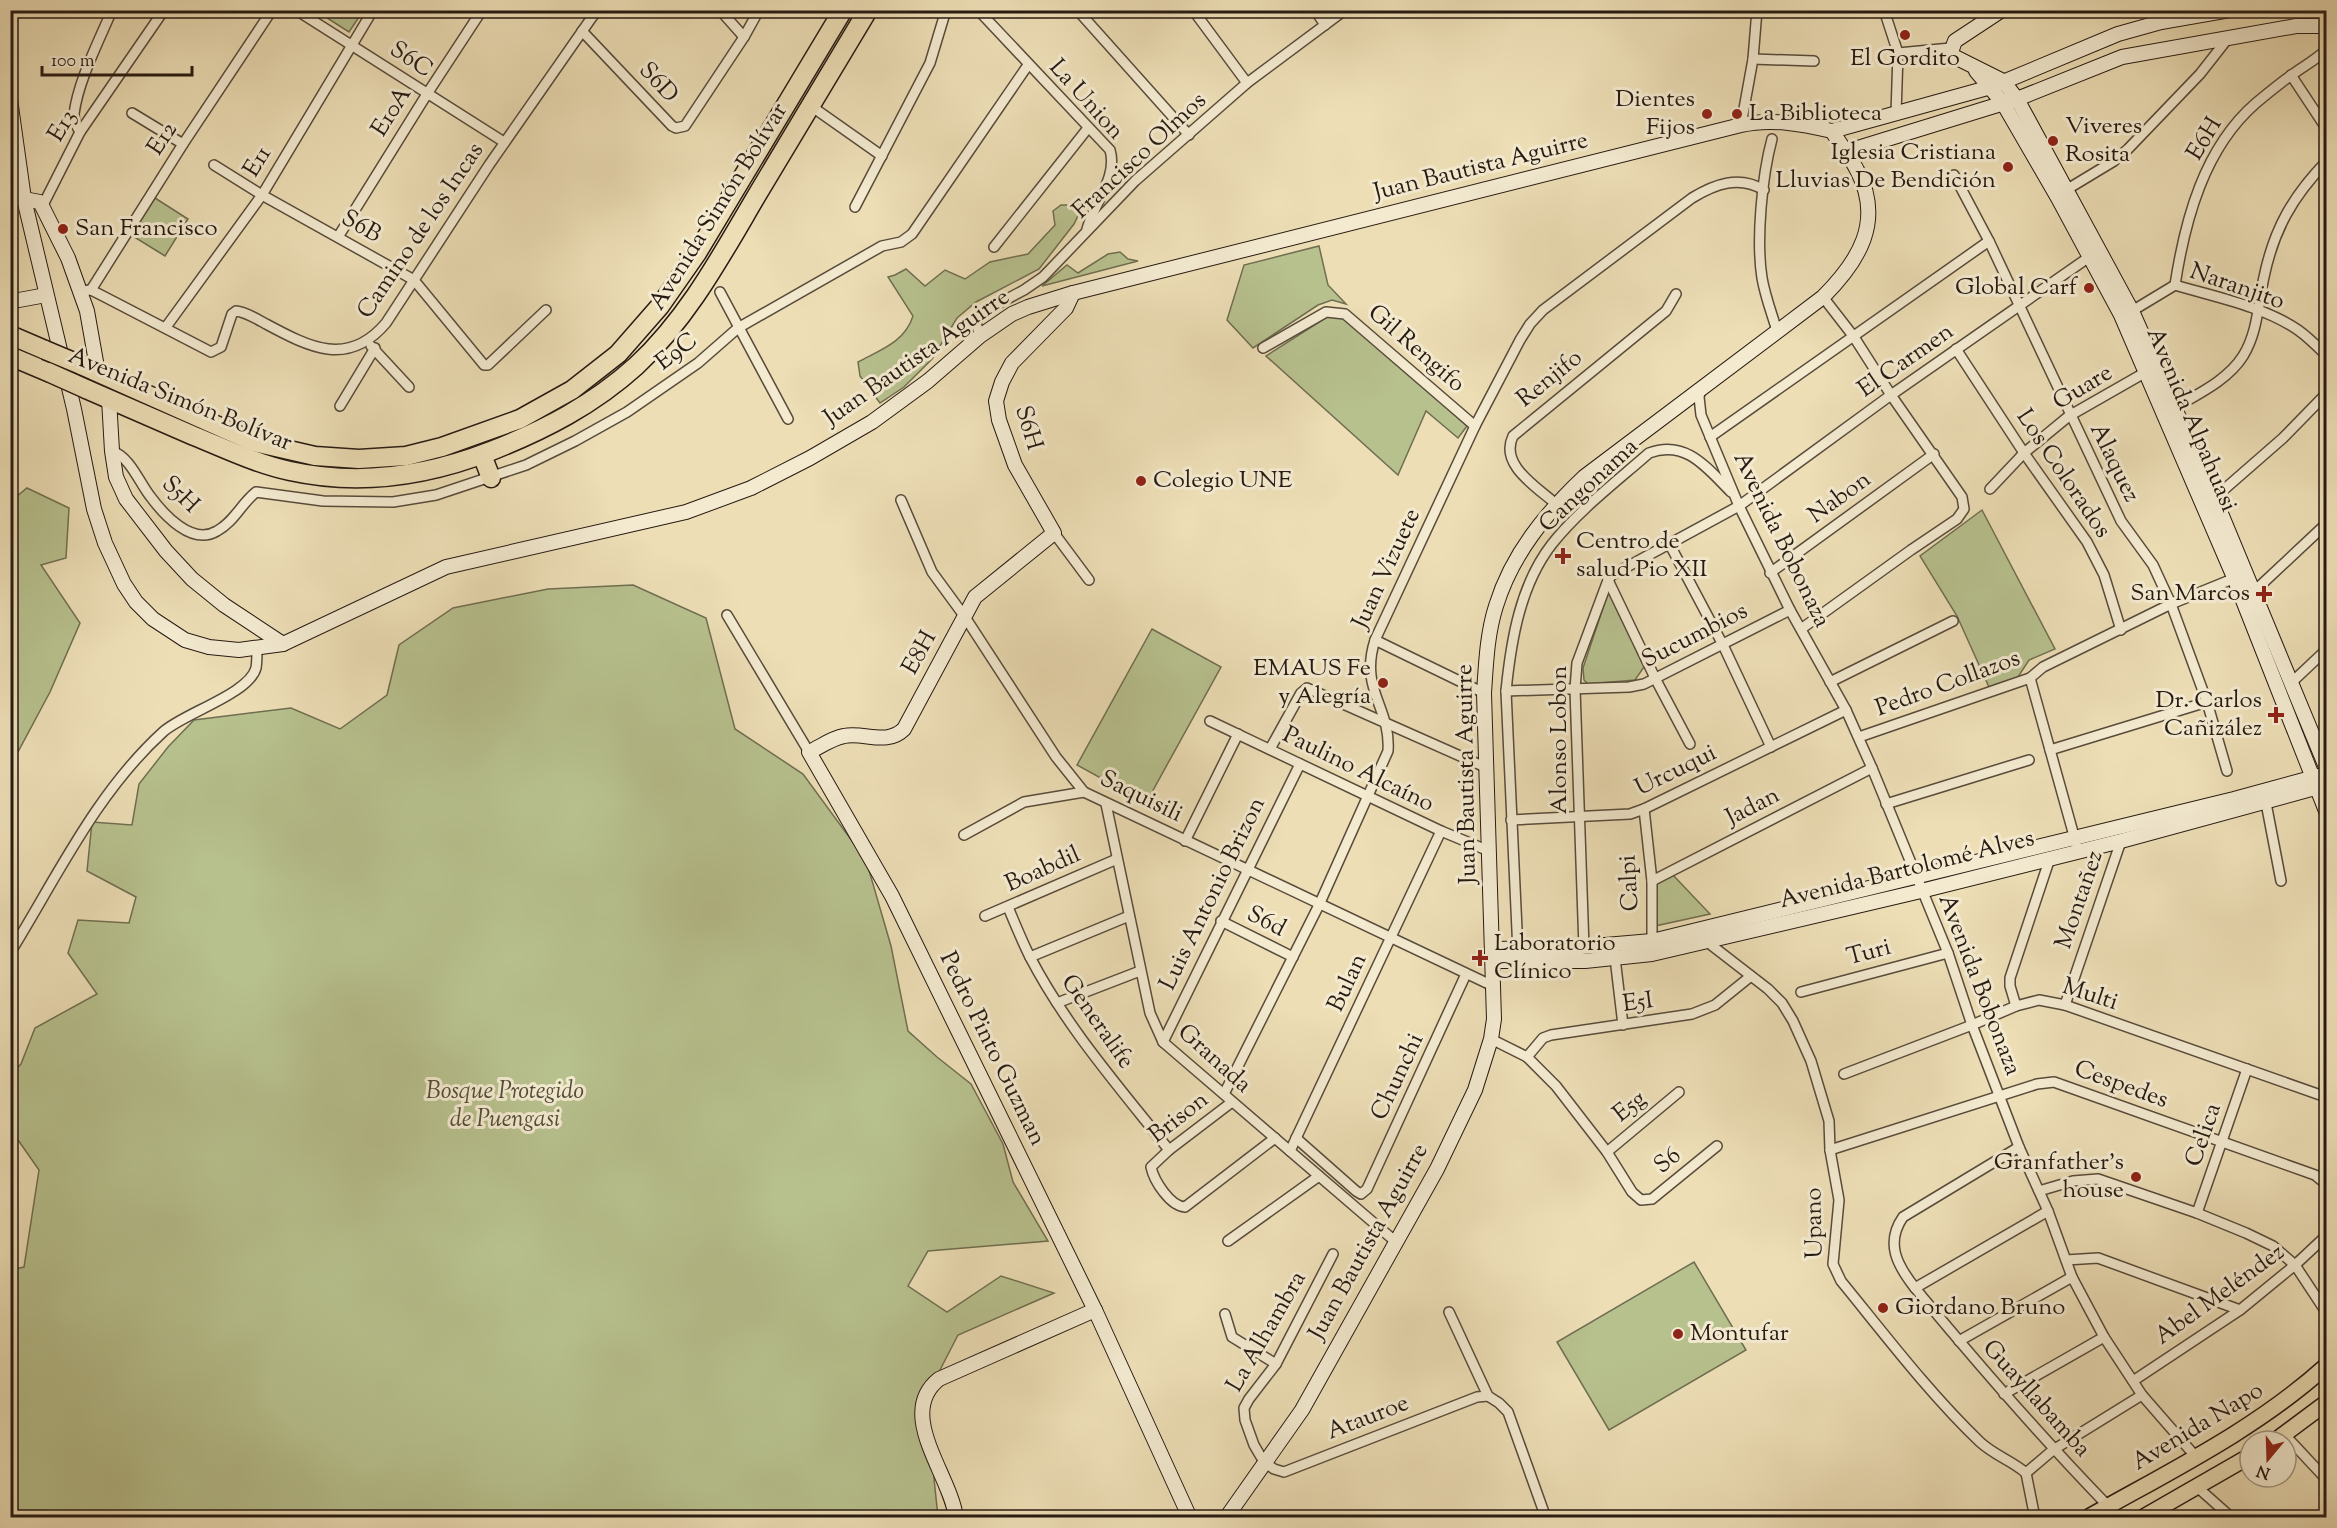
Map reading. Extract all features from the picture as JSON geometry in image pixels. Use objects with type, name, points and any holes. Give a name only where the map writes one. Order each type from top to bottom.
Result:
[{"type":"highway","name":"Avenida Simón Bolívar","points":[[10,335],[254,442],[283,450],[326,457],[359,459],[406,456],[442,447],[520,419],[572,390],[618,354],[660,306],[697,253],[843,10]]},
{"type":"highway","name":"Avenida Simón Bolívar","points":[[13,359],[250,460],[291,471],[335,478],[408,475],[445,468],[533,435],[586,404],[622,378],[675,325],[709,276],[868,10]]},
{"type":"highway","points":[[482,455],[491,478]]},
{"type":"main road","points":[[1951,48],[1955,41],[2002,10]]},
{"type":"main road","points":[[1832,131],[1997,84],[2118,34],[2161,22],[2230,10]]},
{"type":"main road","points":[[1845,152],[2018,99],[2122,57],[2296,26],[2326,27]]},
{"type":"main road","name":"Avenida Alpahuasi","points":[[1951,48],[1953,56],[1973,67],[2018,99],[2066,190],[2146,372],[2209,501]]},
{"type":"main road","name":"Avenida Alpahuasi","points":[[1997,84],[2003,103],[2058,198],[2132,311],[2174,408],[2321,782],[2326,811]]},
{"type":"main road","name":"Juan Bautista Aguirre","points":[[10,99],[24,199],[74,409],[94,509],[105,543],[124,584],[136,602],[153,619],[185,640],[222,650],[257,649],[283,644],[446,567],[686,512],[751,488],[810,458],[872,422],[928,381],[980,336],[1012,314],[1028,307],[1073,293],[1741,125],[1778,122],[1832,131],[1857,170],[1865,189],[1869,212],[1868,226],[1855,261],[1823,297],[1584,477],[1556,504],[1534,531],[1500,593],[1491,632],[1484,693],[1494,1019],[1491,1039],[1475,1090],[1437,1169],[1302,1410],[1226,1518]]},
{"type":"main road","points":[[10,192],[24,199],[37,200],[43,205],[86,291],[98,373]]},
{"type":"main road","name":"S6H","points":[[1054,533],[1015,465],[999,420],[996,401],[1002,382],[1012,363],[1065,308],[1073,293]]},
{"type":"main road","points":[[10,299],[19,300],[46,295]]},
{"type":"main road","points":[[109,399],[116,477],[126,499],[177,563],[212,596],[283,644]]},
{"type":"main road","name":"E8H","points":[[809,752],[841,736],[853,734],[888,738],[897,736],[904,729],[975,597],[1054,533]]},
{"type":"main road","name":"Avenida Alpahuasi","points":[[2247,594],[2326,767]]},
{"type":"main road","name":"Pedro Pinto Guzman","points":[[809,752],[892,896],[1095,1310],[1190,1518]]},
{"type":"main road","name":"Avenida Bartolomé Alves","points":[[1518,955],[1584,948],[1652,947],[1706,941],[1922,891],[2050,858],[2076,845],[2121,841],[2266,803],[2321,782]]},
{"type":"main road","name":"Avenida Bartolomé Alves","points":[[1492,955],[1585,961],[1615,958],[1916,877],[2076,845],[2321,782]]},
{"type":"main road","points":[[956,1518],[952,1498],[922,1424],[922,1405],[930,1387],[939,1379],[1095,1310]]},
{"type":"main road","name":"Avenida Napo","points":[[2087,1518],[2269,1414],[2326,1366]]},
{"type":"main road","points":[[2292,1429],[2326,1403]]},
{"type":"main road","name":"Avenida Napo","points":[[2142,1518],[2238,1463]]},
{"type":"street","points":[[80,132],[74,115],[81,88],[112,10]]},
{"type":"street","name":"E13","points":[[43,205],[80,132],[164,10]]},
{"type":"street","name":"E12","points":[[86,291],[272,10]]},
{"type":"street","name":"S6C","points":[[296,10],[504,142]]},
{"type":"street","name":"E11","points":[[166,327],[262,195],[373,10]]},
{"type":"street","name":"E10A","points":[[339,237],[482,10]]},
{"type":"street","name":"Camino de los Incas","points":[[86,291],[166,327],[208,351],[215,351],[221,347],[232,314],[238,311],[302,343],[319,348],[337,350],[364,342],[376,334],[386,322],[504,142],[597,10]]},
{"type":"street","points":[[720,10],[744,37],[759,10]]},
{"type":"street","points":[[855,207],[930,63],[946,10]]},
{"type":"street","name":"La Union","points":[[978,10],[1110,150],[1113,161],[1111,171],[1086,231]]},
{"type":"street","points":[[1193,10],[1248,83]]},
{"type":"street","points":[[1315,10],[1325,25]]},
{"type":"street","name":"Francisco Olmos","points":[[980,336],[976,323],[979,314],[1024,291],[1043,278],[1135,181],[1248,83],[1345,10]]},
{"type":"street","points":[[1741,125],[1753,59],[1757,10]]},
{"type":"street","points":[[1884,10],[1898,53],[1896,114]]},
{"type":"street","points":[[1080,13],[1189,135]]},
{"type":"street","name":"S6D","points":[[582,32],[676,128],[685,126],[744,37]]},
{"type":"street","points":[[2066,190],[2114,161],[2128,149],[2200,74],[2229,37]]},
{"type":"street","points":[[1898,53],[1951,48]]},
{"type":"street","name":"E6H","points":[[2175,285],[2182,240],[2197,193],[2215,155],[2239,120],[2291,75],[2326,50]]},
{"type":"street","points":[[1753,59],[1814,61]]},
{"type":"street","name":"E9C","points":[[256,492],[323,501],[393,502],[436,495],[491,478],[526,465],[575,441],[627,412],[698,363],[738,328],[882,246],[901,242],[912,234],[1028,65]]},
{"type":"street","points":[[2291,75],[2326,128]]},
{"type":"street","points":[[810,106],[882,156]]},
{"type":"street","points":[[132,113],[183,144]]},
{"type":"street","points":[[994,248],[1088,128]]},
{"type":"street","points":[[1772,139],[1764,190],[1761,240],[1762,276],[1778,331]]},
{"type":"street","points":[[2174,408],[2201,392],[2235,366],[2244,355],[2254,333],[2264,276],[2273,242],[2289,206],[2326,162]]},
{"type":"street","name":"S6B","points":[[214,165],[262,195],[414,280],[486,366],[546,310]]},
{"type":"street","name":"Alaquez","points":[[1954,175],[1989,241],[2069,416],[2121,521],[2153,565],[2172,604],[2207,702],[2227,771]]},
{"type":"street","name":"Juan Vizuete","points":[[1224,1094],[1320,905],[1388,751],[1389,737],[1386,723],[1377,705],[1369,674],[1370,656],[1375,640],[1475,426],[1520,340],[1543,309],[1692,198],[1710,187],[1727,182],[1737,182],[1764,190]]},
{"type":"street","points":[[1710,437],[1989,241]]},
{"type":"street","name":"El Carmen","points":[[1738,506],[1891,394],[2094,253]]},
{"type":"street","name":"Naranjito","points":[[2132,311],[2175,285],[2258,310],[2298,330],[2326,355]]},
{"type":"street","points":[[720,292],[788,419]]},
{"type":"street","name":"Renjifo","points":[[1556,504],[1512,463],[1509,452],[1513,436],[1662,314],[1671,305],[1676,294]]},
{"type":"street","points":[[1802,630],[1911,550],[1958,519],[1964,509],[1962,497],[1934,454],[1891,394],[1854,336],[1823,297]]},
{"type":"street","name":"Gil Rengifo","points":[[1263,348],[1326,312],[1345,314],[1475,426]]},
{"type":"street","points":[[364,342],[375,348],[409,387]]},
{"type":"street","points":[[340,406],[375,348]]},
{"type":"street","name":"Los Colorados","points":[[1956,349],[2097,559],[2121,630]]},
{"type":"street","name":"Guare","points":[[1990,489],[2024,453],[2069,416],[2146,372]]},
{"type":"street","name":"Avenida Bobonaza","points":[[1701,389],[1699,398],[1701,415],[1738,506],[1770,573],[1846,710],[1872,768],[1948,953],[1972,1025],[2019,1147],[2048,1211],[2072,1277],[2104,1337],[2142,1395],[2196,1457]]},
{"type":"street","points":[[2209,501],[2283,438],[2326,394]]},
{"type":"street","points":[[1680,405],[1701,415]]},
{"type":"street","name":"Cangonama","points":[[1518,955],[1506,691],[1510,653],[1519,614],[1540,563],[1565,529],[1649,453],[1660,449],[1681,450],[1705,466],[1734,495]]},
{"type":"street","name":"S5H","points":[[112,451],[124,458],[150,497],[166,514],[192,534],[204,536],[215,533],[230,523],[256,492]]},
{"type":"street","name":"Nabon","points":[[1770,573],[1934,454]]},
{"type":"street","name":"Saquisili","points":[[901,500],[932,572],[965,617],[1056,757],[1084,792],[1493,986]]},
{"type":"street","points":[[1690,744],[1608,580],[1612,575],[1738,506]]},
{"type":"street","points":[[2247,594],[2326,524]]},
{"type":"street","name":"S6H","points":[[1054,533],[1089,580]]},
{"type":"street","points":[[1670,545],[1723,645],[1771,747]]},
{"type":"street","name":"Pedro Collazos","points":[[1859,737],[2030,678],[2043,668],[2172,604],[2240,576]]},
{"type":"street","name":"Alonso Lobon","points":[[1584,948],[1575,689],[1577,663],[1608,580]]},
{"type":"street","name":"Sucumbios","points":[[1506,691],[1629,687],[1656,680],[1790,610]]},
{"type":"street","name":"Pedro Pinto Guzman","points":[[727,615],[809,752]]},
{"type":"street","points":[[1830,682],[1953,621]]},
{"type":"street","points":[[1375,640],[1484,693]]},
{"type":"street","points":[[10,953],[83,830],[109,791],[164,732],[246,682],[255,668],[257,649]]},
{"type":"street","points":[[2290,684],[2326,650]]},
{"type":"street","points":[[2030,678],[2076,845]]},
{"type":"street","points":[[1270,749],[1301,693],[1307,688],[1485,767]]},
{"type":"street","points":[[2050,750],[2207,702]]},
{"type":"street","name":"Urcuqui","points":[[1511,820],[1616,817],[1644,809],[1846,710]]},
{"type":"street","name":"Paulino Alcaíno","points":[[1210,722],[1441,831],[1489,851]]},
{"type":"street","points":[[1185,841],[1238,734]]},
{"type":"street","points":[[1886,804],[2029,760]]},
{"type":"street","name":"Luis Antonio Brizon","points":[[1163,1042],[1300,764]]},
{"type":"street","name":"Jadan","points":[[1652,881],[1872,768]]},
{"type":"street","points":[[964,835],[1024,802],[1084,792]]},
{"type":"street","points":[[2266,803],[2281,881]]},
{"type":"street","name":"Granada","points":[[1106,804],[1149,1013],[1163,1042],[1396,1242]]},
{"type":"street","name":"Calpi","points":[[1644,809],[1652,881],[1652,947]]},
{"type":"street","name":"Bulan","points":[[1290,1151],[1441,831]]},
{"type":"street","name":"Montañez","points":[[2065,1005],[2121,841]]},
{"type":"street","points":[[2016,1006],[2010,978],[2050,858]]},
{"type":"street","name":"Boabdil","points":[[985,916],[1117,859]]},
{"type":"street","name":"Generalife","points":[[1008,907],[1030,957],[1057,1003],[1085,1045],[1168,1150]]},
{"type":"street","points":[[1030,957],[1129,916]]},
{"type":"street","name":"S6d","points":[[1221,921],[1293,957]]},
{"type":"street","name":"Upano","points":[[1706,941],[1752,976],[1782,1003],[1803,1041],[1819,1083],[1828,1120],[1830,1150],[1839,1200],[1833,1264],[1841,1281],[1940,1401],[1982,1444],[2026,1473]]},
{"type":"street","name":"Turi","points":[[1801,992],[1948,953]]},
{"type":"street","points":[[1615,958],[1623,1025]]},
{"type":"street","points":[[1057,1003],[1140,971]]},
{"type":"street","name":"Chunchi","points":[[1296,1138],[1361,1194],[1367,1189],[1466,974]]},
{"type":"street","name":"E5I","points":[[1527,1057],[1544,1038],[1551,1035],[1692,1014],[1715,1005],[1752,976]]},
{"type":"street","name":"Multi","points":[[1844,1074],[2016,1006],[2038,1000],[2065,1005],[2326,1097]]},
{"type":"street","points":[[1491,1039],[1527,1057],[1568,1099],[1607,1152]]},
{"type":"street","name":"Celica","points":[[2197,1213],[2247,1069]]},
{"type":"street","name":"Cespedes","points":[[1830,1150],[2037,1084],[2058,1083],[2315,1175],[2326,1184]]},
{"type":"street","name":"E5g","points":[[1607,1152],[1679,1092]]},
{"type":"street","name":"Brison","points":[[1232,1102],[1168,1150],[1151,1167],[1152,1173],[1172,1203],[1185,1207],[1275,1138]]},
{"type":"street","name":"S6","points":[[1607,1152],[1632,1192],[1641,1200],[1652,1199],[1717,1146]]},
{"type":"street","name":"Guayllabamba","points":[[2019,1147],[1903,1216],[1897,1225],[1893,1245],[1895,1257],[1914,1288],[2004,1394],[2053,1450],[2108,1506]]},
{"type":"street","points":[[1228,1240],[1319,1176]]},
{"type":"street","points":[[2039,1191],[2073,1181],[2098,1179],[2197,1213],[2273,1246],[2295,1265],[2326,1312]]},
{"type":"street","points":[[1914,1288],[2048,1211]]},
{"type":"street","name":"Abel Meléndez","points":[[2133,1381],[2240,1310],[2326,1236]]},
{"type":"street","name":"La Alhambra","points":[[1264,1462],[1254,1445],[1245,1420],[1244,1408],[1276,1364],[1333,1254]]},
{"type":"street","points":[[2066,1260],[2098,1258],[2240,1310]]},
{"type":"street","points":[[1959,1341],[2072,1277]]},
{"type":"street","points":[[1449,1312],[1488,1396],[1499,1402],[1508,1412],[1546,1518]]},
{"type":"street","points":[[1226,1314],[1232,1337],[1276,1364]]},
{"type":"street","points":[[2004,1394],[2104,1337]]},
{"type":"street","points":[[2035,1518],[2026,1473],[2053,1450],[2142,1395]]},
{"type":"street","name":"Atauroe","points":[[1264,1462],[1284,1472],[1477,1397],[1488,1396]]},
{"type":"street","points":[[2298,1454],[2326,1479]]},
{"type":"street","points":[[2196,1486],[2232,1518]]},
{"type":"green space","points":[[316,11],[363,11],[349,32]]},
{"type":"green space","points":[[155,198],[188,219],[165,256],[131,235]]},
{"type":"green space","points":[[1061,205],[1083,205],[1074,224],[1039,269],[976,302],[957,318],[932,359],[904,387],[880,403],[860,376],[858,362],[898,339],[913,316],[888,277],[906,269],[925,286],[945,270],[965,279],[990,262],[1028,254],[1055,225],[1053,211]]},
{"type":"green space","points":[[1319,246],[1328,285],[1346,304],[1332,300],[1318,305],[1253,348],[1227,320],[1244,265]]},
{"type":"green space","points":[[1120,252],[1128,259],[1138,261],[1042,286],[1067,265],[1078,273],[1108,254]]},
{"type":"green space","points":[[1338,316],[1349,320],[1467,426],[1458,438],[1426,411],[1398,475],[1266,356],[1327,317]]},
{"type":"green space","points":[[27,488],[69,508],[66,558],[41,565],[80,623],[50,692],[11,765],[11,501]]},
{"type":"green space","points":[[1982,510],[2055,649],[2029,660],[2018,677],[1989,687],[1957,616],[1920,556]]},
{"type":"green space","name":"Bosque Protegido de Puengasi","points":[[633,585],[706,618],[735,729],[803,774],[866,860],[891,946],[908,1031],[971,1084],[1003,1144],[1013,1182],[1048,1241],[928,1251],[908,1286],[947,1312],[1001,1276],[1054,1293],[958,1335],[923,1403],[938,1517],[11,1518],[10,1270],[24,1267],[39,1170],[11,1130],[11,1074],[21,1064],[35,1028],[97,994],[68,953],[78,920],[129,923],[136,897],[87,871],[92,822],[132,825],[139,784],[168,747],[194,720],[291,708],[340,729],[387,695],[399,645],[453,608],[548,589]]},
{"type":"green space","points":[[1609,590],[1644,667],[1635,680],[1588,684],[1584,680],[1583,668]]},
{"type":"green space","points":[[1152,629],[1221,667],[1146,803],[1077,765]]},
{"type":"green space","points":[[1672,874],[1710,914],[1655,926],[1654,883]]},
{"type":"green space","points":[[1694,1262],[1746,1350],[1609,1430],[1557,1342]]},
{"type":"place","name":"El Gordito","points":[[1905,35]]},
{"type":"place","name":"Dientes Fijos","points":[[1707,114]]},
{"type":"place","name":"La Biblioteca","points":[[1737,114]]},
{"type":"place","name":"Viveres Rosita","points":[[2053,141]]},
{"type":"place","name":"Iglesia Cristiana Lluvias De Bendición","points":[[2008,167]]},
{"type":"place","name":"San Francisco","points":[[63,229]]},
{"type":"place","name":"Global Carf","points":[[2089,288]]},
{"type":"place","name":"Colegio UNE","points":[[1141,481]]},
{"type":"place","name":"Centro de salud Pio XII","points":[[1563,556]]},
{"type":"place","name":"San Marcos","points":[[2264,594]]},
{"type":"place","name":"EMAUS Fe y Alegría","points":[[1383,683]]},
{"type":"place","name":"Dr. Carlos Cañizález","points":[[2276,715]]},
{"type":"place","name":"Laboratorio Clínico","points":[[1480,958]]},
{"type":"place","name":"Granfather's house","points":[[2136,1177]]},
{"type":"place","name":"Giordano Bruno","points":[[1883,1308]]},
{"type":"place","name":"Montufar","points":[[1678,1334]]}]
